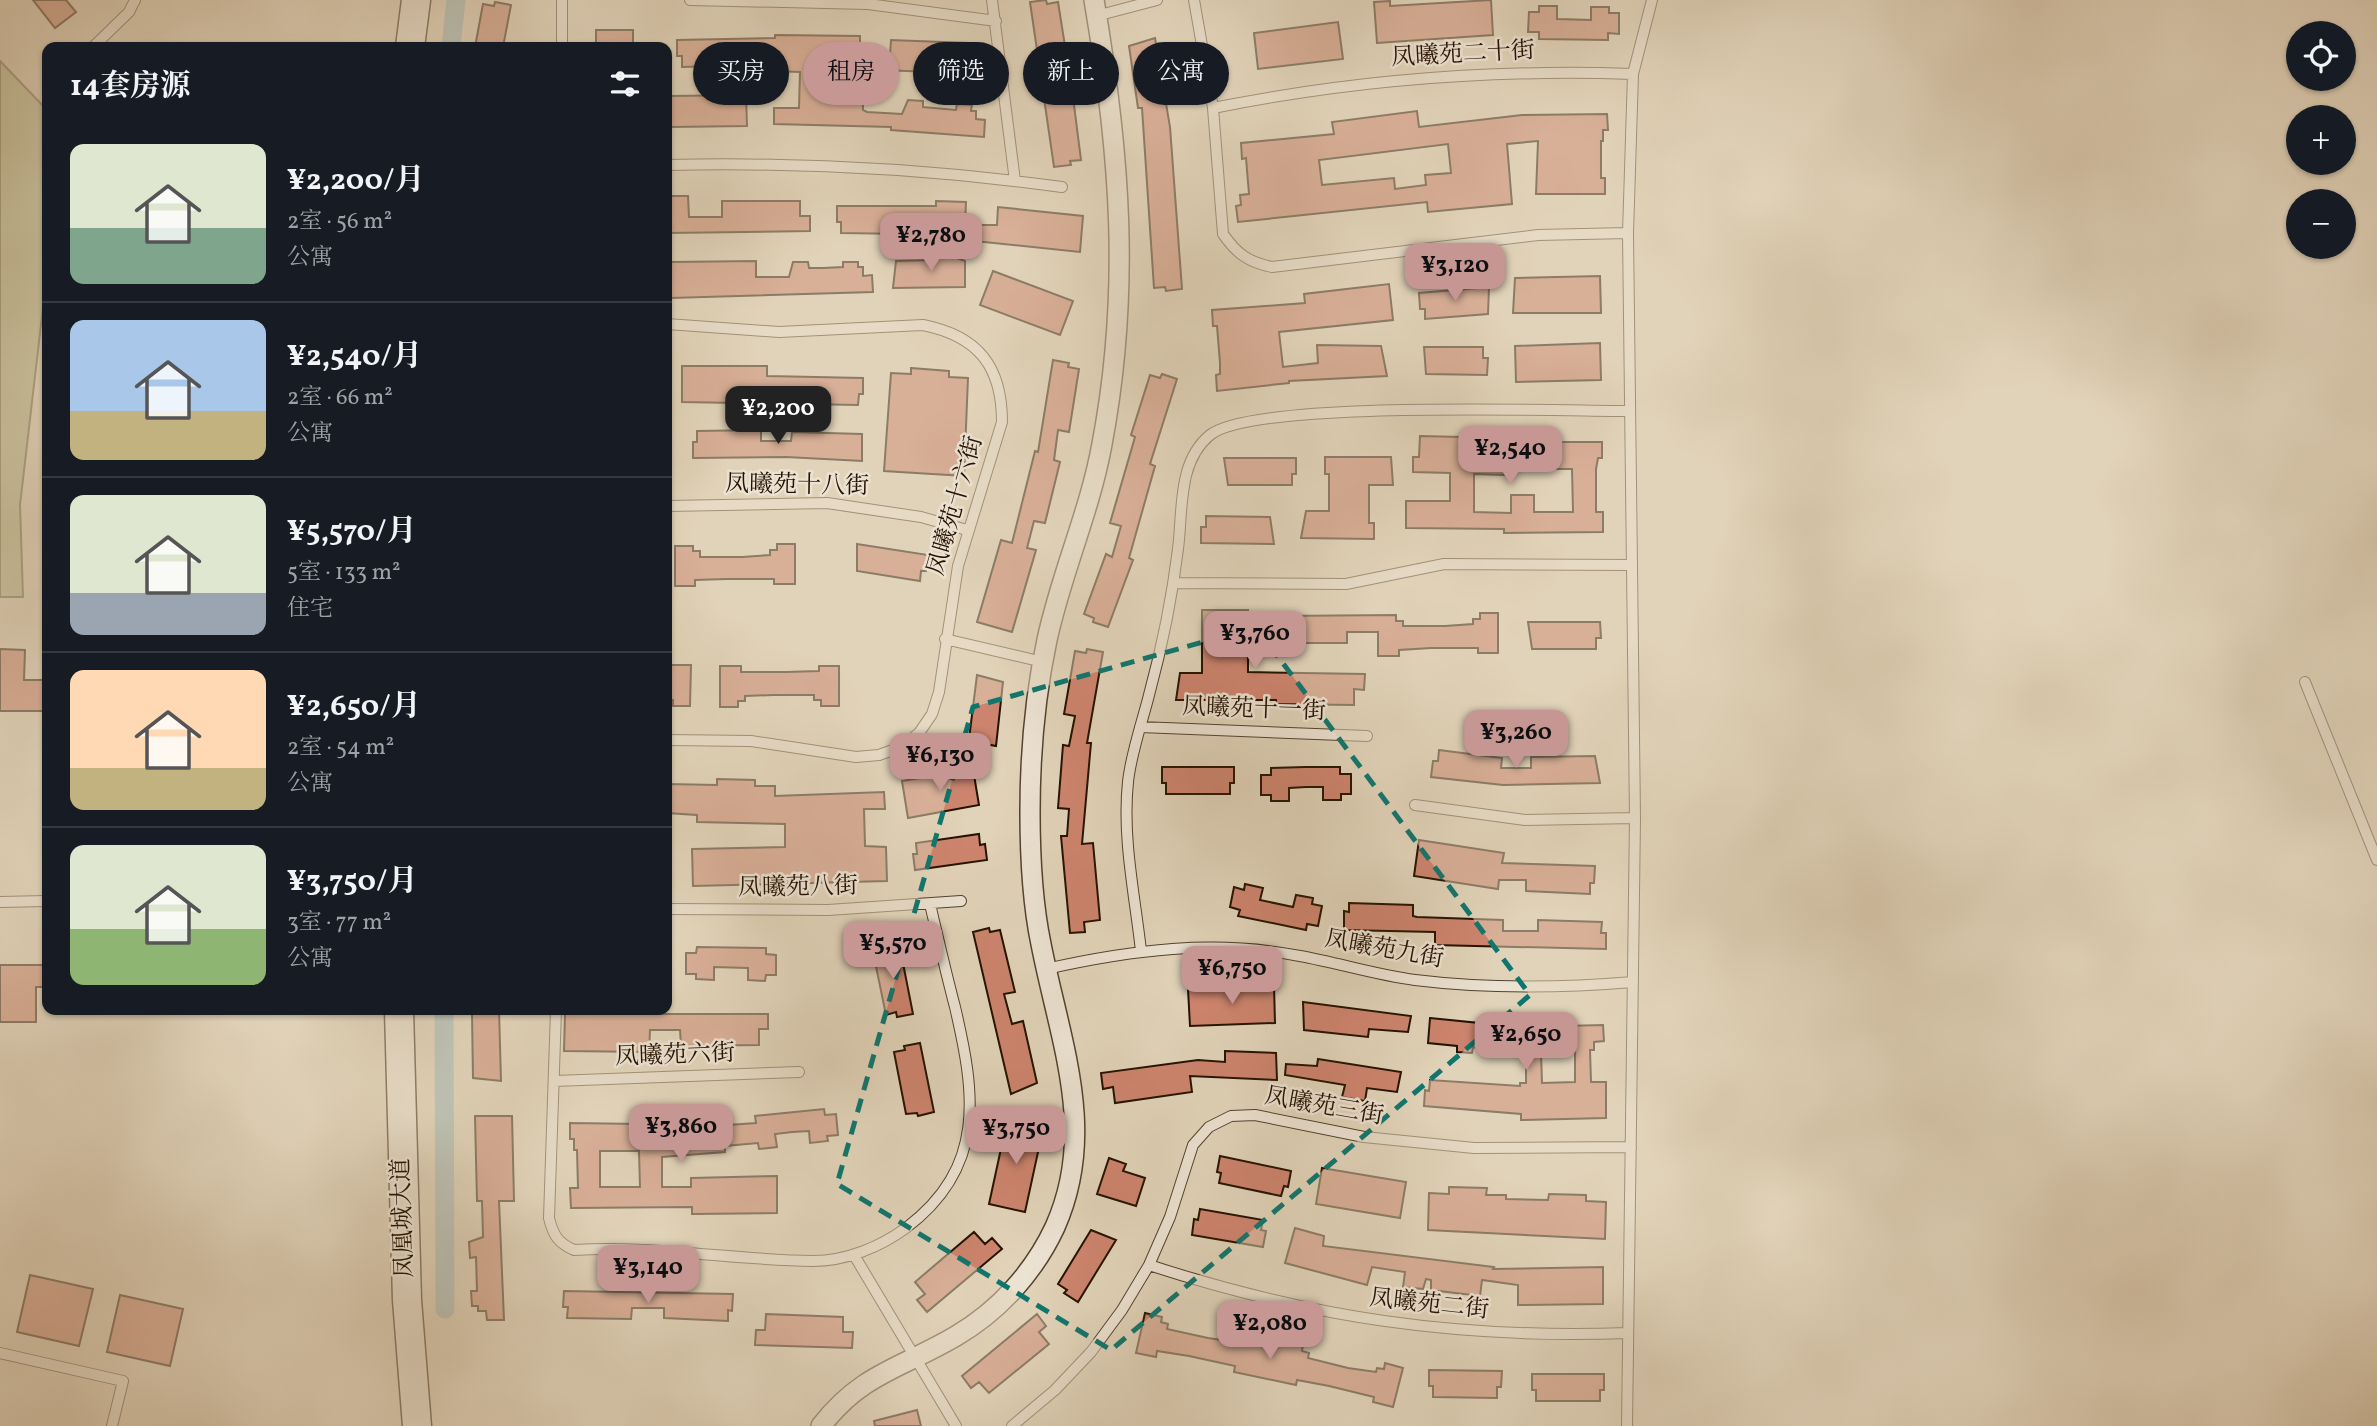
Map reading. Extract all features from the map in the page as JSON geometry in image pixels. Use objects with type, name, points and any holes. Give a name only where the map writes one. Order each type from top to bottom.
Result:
[{"type":"main road","points":[[411,42],[416,0]]},
{"type":"main road","name":"凤凰城大道","points":[[399,1015],[407,1300],[416,1426]]},
{"type":"street","points":[[821,1426],[842,1400],[860,1386],[958,1335],[1005,1298],[1036,1263],[1070,1186],[1077,1150],[1076,1104],[1046,969],[1032,875],[1030,809],[1037,698],[1043,662],[1101,447],[1113,368],[1121,266],[1118,169],[1095,8]]},
{"type":"lane","points":[[98,42],[129,12],[135,0]]},
{"type":"lane","points":[[562,0],[562,42]]},
{"type":"lane","points":[[690,0],[878,5],[996,21]]},
{"type":"lane","points":[[992,0],[1015,181]]},
{"type":"lane","points":[[1095,8],[1157,0]]},
{"type":"lane","points":[[1195,0],[1213,108],[1223,234],[1234,251],[1252,263],[1272,267],[1538,235],[1628,233]]},
{"type":"lane","points":[[1627,1426],[1635,818],[1628,233],[1633,74],[1651,0]]},
{"type":"lane","name":"凤曦苑二十街","points":[[1213,108],[1317,89],[1435,76],[1554,72],[1633,74]]},
{"type":"lane","points":[[672,165],[845,165],[1062,187]]},
{"type":"lane","name":"凤曦苑十六街","points":[[672,324],[779,332],[923,325],[946,330],[967,340],[984,356],[996,376],[1002,399],[1002,422],[967,530],[944,639],[939,692],[932,714],[919,733],[901,747],[879,755],[856,757],[751,741],[672,740]]},
{"type":"lane","points":[[1141,951],[1126,821],[1128,780],[1160,650],[1173,583],[1185,472],[1195,452],[1210,435],[1230,424],[1362,411],[1630,411]]},
{"type":"lane","name":"凤曦苑十八街","points":[[672,506],[827,503],[921,517],[967,530]]},
{"type":"lane","points":[[1173,583],[1346,584],[1444,564],[1632,565]]},
{"type":"lane","points":[[944,639],[1043,662]]},
{"type":"lane","points":[[2305,682],[2377,860]]},
{"type":"lane","name":"凤曦苑十一街","points":[[1140,727],[1367,736]]},
{"type":"lane","points":[[1416,805],[1525,820],[1635,818]]},
{"type":"lane","points":[[0,902],[42,901]]},
{"type":"lane","name":"凤曦苑八街","points":[[672,909],[828,910],[961,901]]},
{"type":"lane","points":[[556,1015],[549,1218],[552,1232],[561,1244],[574,1250],[700,1252],[815,1261],[854,1255],[891,1239],[923,1215],[947,1185],[964,1149],[972,1110],[970,1071],[930,904]]},
{"type":"lane","name":"凤曦苑九街","points":[[1046,969],[1172,947],[1236,948],[1299,956],[1415,980],[1470,985],[1565,987],[1633,982]]},
{"type":"lane","name":"凤曦苑六街","points":[[554,1081],[799,1072]]},
{"type":"lane","name":"凤曦苑三街","points":[[1012,1426],[1055,1390],[1091,1352],[1122,1310],[1149,1265],[1170,1217],[1193,1145],[1209,1127],[1231,1116],[1255,1115],[1364,1137],[1474,1148],[1631,1147]]},
{"type":"lane","points":[[854,1255],[956,1426]]},
{"type":"lane","name":"凤曦苑二街","points":[[1149,1265],[1215,1287],[1351,1318],[1489,1334],[1628,1334]]},
{"type":"lane","points":[[0,1353],[122,1381],[112,1426]]},
{"type":"highlighted area","points":[[1256,627],[1530,995],[1111,1350],[837,1184],[973,707]]},
{"type":"green space","points":[[0,61],[42,105],[42,316],[20,505],[23,597],[0,597]]},
{"type":"building","points":[[33,0],[66,0],[76,12],[55,28]]},
{"type":"building","points":[[1491,0],[1493,35],[1377,43],[1374,2],[1390,1],[1390,6]]},
{"type":"building","points":[[495,2],[511,5],[504,42],[476,42],[483,4],[494,6]]},
{"type":"building","points":[[1030,2],[1058,2],[1064,42],[1036,42]]},
{"type":"building","points":[[1539,6],[1557,6],[1557,19],[1591,20],[1591,7],[1609,7],[1609,13],[1619,13],[1619,34],[1608,33],[1608,40],[1539,39],[1539,32],[1528,32],[1529,12],[1539,12]]},
{"type":"building","points":[[1338,22],[1343,59],[1258,69],[1254,33]]},
{"type":"building","points":[[596,30],[633,30],[633,42],[596,42]]},
{"type":"building","points":[[775,35],[860,36],[860,42],[803,42],[803,105],[863,105],[863,110],[867,112],[902,114],[908,100],[913,100],[913,105],[956,110],[957,105],[972,105],[971,111],[976,111],[976,119],[985,120],[984,137],[891,130],[891,127],[774,124],[774,108],[799,108],[800,72],[789,72],[789,42],[693,42],[693,67],[682,67],[682,56],[677,56],[677,40],[775,38]]},
{"type":"building","points":[[891,40],[943,42],[913,42],[913,71],[899,71],[899,42]]},
{"type":"building","points":[[1133,45],[1133,74],[1129,46]]},
{"type":"building","points":[[672,96],[693,96],[693,105],[746,105],[747,126],[672,127]]},
{"type":"building","points":[[1045,105],[1074,105],[1081,160],[1070,161],[1071,165],[1054,167]]},
{"type":"building","points":[[1138,105],[1166,105],[1182,289],[1166,291],[1165,287],[1154,288],[1142,108],[1138,108]]},
{"type":"building","points":[[1417,111],[1419,127],[1522,115],[1607,114],[1608,130],[1603,130],[1601,141],[1601,178],[1605,178],[1605,194],[1536,194],[1538,141],[1507,144],[1512,204],[1428,212],[1427,202],[1238,222],[1236,206],[1241,205],[1240,195],[1249,194],[1246,158],[1242,159],[1241,143],[1334,134],[1332,122]],"holes":[[[1448,144],[1451,173],[1425,175],[1426,185],[1395,189],[1394,178],[1322,185],[1319,160]]]},
{"type":"building","points":[[672,196],[688,196],[689,217],[722,217],[722,201],[800,201],[800,216],[810,216],[810,231],[672,233]]},
{"type":"building","points":[[936,201],[966,202],[965,225],[997,225],[998,207],[1083,216],[1080,252],[936,237],[936,222],[905,222],[905,234],[841,233],[841,222],[837,222],[837,206],[936,206]]},
{"type":"building","points":[[935,250],[965,261],[965,287],[893,288],[896,261],[935,260]]},
{"type":"building","points":[[756,261],[756,277],[789,277],[793,262],[808,262],[809,268],[823,268],[843,267],[843,262],[858,262],[858,267],[863,267],[863,276],[872,275],[873,292],[672,298],[672,262]]},
{"type":"building","points":[[993,271],[1073,301],[1060,335],[980,305]]},
{"type":"building","points":[[1600,276],[1601,313],[1513,313],[1515,278]]},
{"type":"building","points":[[1389,284],[1393,320],[1279,332],[1283,367],[1318,363],[1317,345],[1381,346],[1387,376],[1289,381],[1217,391],[1216,375],[1220,374],[1220,363],[1217,326],[1213,326],[1212,310],[1305,303],[1304,294]]},
{"type":"building","points":[[1489,287],[1488,314],[1425,319],[1425,309],[1420,309],[1419,293]]},
{"type":"building","points":[[1600,343],[1601,380],[1516,382],[1515,346]]},
{"type":"building","points":[[1424,347],[1483,347],[1483,358],[1488,358],[1487,375],[1426,374]]},
{"type":"building","points":[[1053,360],[1069,363],[1068,367],[1079,369],[1069,432],[1058,430],[1054,460],[1060,462],[1045,523],[1034,521],[1027,548],[1036,550],[1012,632],[977,622],[1001,540],[1012,543],[1035,451],[1038,452]]},
{"type":"building","points":[[682,366],[767,366],[767,376],[863,378],[863,394],[859,394],[858,405],[682,402]]},
{"type":"building","points":[[911,368],[949,371],[949,377],[968,378],[964,476],[884,471],[891,373],[911,374]]},
{"type":"building","points":[[1162,374],[1177,379],[1150,464],[1155,466],[1129,558],[1133,560],[1108,627],[1093,622],[1094,618],[1084,614],[1106,554],[1112,557],[1121,526],[1110,523],[1135,437],[1131,435],[1150,375],[1160,378]]},
{"type":"building","points":[[761,430],[761,441],[791,441],[792,432],[862,434],[862,461],[786,457],[693,458],[693,442],[697,442],[697,431]]},
{"type":"building","points":[[1420,436],[1505,438],[1505,442],[1602,442],[1602,458],[1598,458],[1596,469],[1596,512],[1603,512],[1603,532],[1504,533],[1504,529],[1406,528],[1406,501],[1450,501],[1450,473],[1413,472],[1413,457],[1419,457]],"holes":[[[1505,458],[1534,458],[1534,469],[1572,469],[1573,512],[1534,512],[1534,495],[1511,495],[1511,513],[1474,512],[1474,474],[1504,475]]]},
{"type":"building","points":[[1325,457],[1391,457],[1393,485],[1369,485],[1369,523],[1374,523],[1374,539],[1301,538],[1306,511],[1329,511],[1329,474],[1325,474]]},
{"type":"building","points":[[1224,458],[1296,458],[1296,474],[1292,474],[1292,485],[1228,485]]},
{"type":"building","points":[[1206,516],[1270,517],[1274,544],[1201,543],[1201,527],[1206,527]]},
{"type":"building","points":[[777,544],[795,544],[795,584],[774,584],[774,579],[727,579],[695,580],[695,586],[675,586],[675,546],[693,546],[693,551],[700,551],[700,557],[742,557],[770,555],[770,550],[777,550]]},
{"type":"building","points":[[857,544],[928,555],[926,571],[921,571],[920,581],[857,571]]},
{"type":"building","points":[[1202,610],[1248,610],[1248,672],[1365,674],[1364,690],[1354,689],[1354,705],[1276,704],[1276,700],[1176,700],[1180,673],[1202,673]]},
{"type":"building","points":[[1480,613],[1498,613],[1498,653],[1478,653],[1478,648],[1431,648],[1399,650],[1399,656],[1378,656],[1378,632],[1347,632],[1347,643],[1283,643],[1283,632],[1279,632],[1279,616],[1396,615],[1396,621],[1403,621],[1403,626],[1445,626],[1473,624],[1473,619],[1480,619]]},
{"type":"building","points":[[1528,622],[1600,622],[1601,638],[1596,638],[1596,649],[1532,649]]},
{"type":"building","points":[[0,649],[25,650],[24,680],[42,680],[42,711],[0,711]]},
{"type":"building","points":[[1087,649],[1103,652],[1087,743],[1091,743],[1082,844],[1093,843],[1100,920],[1084,922],[1085,932],[1070,933],[1061,836],[1067,836],[1069,809],[1058,808],[1063,745],[1069,746],[1075,716],[1064,714],[1075,651],[1086,653]]},
{"type":"building","points":[[672,665],[691,665],[690,706],[673,706]]},
{"type":"building","points":[[720,666],[741,666],[741,672],[786,672],[819,671],[819,666],[839,666],[839,706],[821,706],[821,700],[814,700],[814,695],[773,695],[745,696],[745,701],[738,701],[738,707],[720,707]]},
{"type":"building","points":[[977,675],[1003,682],[996,746],[985,744],[984,749],[968,747]]},
{"type":"building","points":[[1439,750],[1502,758],[1501,768],[1531,768],[1531,757],[1595,756],[1600,783],[1503,785],[1431,777],[1433,761],[1438,761]]},
{"type":"building","points":[[1162,767],[1234,767],[1234,783],[1230,783],[1230,794],[1166,794],[1166,783],[1162,783]]},
{"type":"building","points":[[1340,767],[1340,774],[1351,774],[1351,794],[1341,794],[1341,800],[1323,800],[1323,787],[1289,788],[1289,801],[1271,801],[1271,795],[1261,795],[1261,775],[1271,775],[1271,768]]},
{"type":"building","points":[[973,769],[979,805],[908,818],[902,781]]},
{"type":"building","points":[[717,779],[755,780],[755,786],[775,786],[775,796],[884,792],[885,809],[864,809],[865,846],[886,847],[887,881],[693,886],[692,849],[785,847],[785,824],[697,822],[697,815],[672,813],[672,784],[717,785]]},
{"type":"building","points":[[979,834],[980,845],[985,844],[987,860],[915,870],[913,854],[917,854],[916,843]]},
{"type":"building","points":[[1419,840],[1504,853],[1502,863],[1595,866],[1594,883],[1590,883],[1590,894],[1526,891],[1526,880],[1499,880],[1498,889],[1414,876]]},
{"type":"building","points":[[1245,884],[1263,888],[1260,900],[1293,907],[1296,895],[1313,898],[1312,904],[1322,906],[1318,926],[1307,924],[1306,930],[1238,916],[1240,910],[1230,907],[1234,887],[1244,890]]},
{"type":"building","points":[[1349,903],[1413,905],[1413,916],[1417,917],[1503,920],[1503,931],[1538,931],[1538,920],[1602,922],[1601,933],[1606,933],[1606,949],[1435,945],[1435,932],[1344,930],[1344,911],[1349,912]]},
{"type":"building","points":[[989,928],[990,932],[1000,930],[1015,992],[1004,994],[1012,1024],[1023,1021],[1037,1083],[1011,1094],[973,932]]},
{"type":"building","points":[[899,943],[913,1014],[897,1017],[896,1012],[886,1015],[873,952],[884,950],[883,946]]},
{"type":"building","points":[[697,947],[766,948],[766,954],[776,955],[776,975],[766,975],[765,981],[748,980],[748,968],[714,967],[714,980],[696,979],[696,974],[686,974],[686,953],[696,953]]},
{"type":"building","points":[[0,965],[42,965],[42,987],[36,987],[36,1022],[0,1022]]},
{"type":"building","points":[[1274,986],[1275,1023],[1190,1026],[1188,989]]},
{"type":"building","points":[[1303,1002],[1411,1016],[1408,1032],[1369,1029],[1368,1037],[1304,1030]]},
{"type":"building","points":[[768,1014],[768,1029],[759,1029],[759,1045],[681,1046],[680,1030],[650,1030],[649,1052],[564,1051],[565,1015]]},
{"type":"building","points":[[472,1015],[499,1015],[501,1081],[473,1078]]},
{"type":"building","points":[[1430,1018],[1489,1024],[1489,1028],[1603,1025],[1604,1041],[1594,1042],[1594,1050],[1590,1050],[1591,1082],[1606,1082],[1606,1118],[1521,1120],[1521,1114],[1424,1106],[1425,1090],[1429,1091],[1430,1080],[1520,1086],[1520,1083],[1526,1083],[1526,1052],[1521,1052],[1521,1044],[1478,1040],[1477,1048],[1473,1047],[1472,1053],[1457,1052],[1457,1046],[1428,1043]],"holes":[[[1575,1050],[1575,1082],[1542,1083],[1541,1052]]]},
{"type":"building","points":[[920,1043],[934,1112],[918,1116],[917,1113],[906,1114],[894,1052],[905,1050],[904,1046]]},
{"type":"building","points":[[1225,1051],[1276,1053],[1277,1080],[1190,1076],[1192,1092],[1115,1103],[1113,1087],[1103,1089],[1101,1073],[1198,1060],[1225,1062]]},
{"type":"building","points":[[1318,1059],[1401,1072],[1397,1092],[1367,1088],[1365,1101],[1342,1097],[1345,1085],[1285,1075],[1286,1064],[1317,1066]]},
{"type":"building","points":[[824,1109],[825,1115],[836,1114],[838,1135],[827,1136],[828,1141],[810,1143],[809,1131],[775,1134],[777,1147],[759,1149],[758,1143],[725,1146],[725,1152],[662,1157],[662,1187],[691,1187],[691,1178],[777,1176],[777,1213],[692,1214],[692,1207],[571,1208],[570,1188],[578,1188],[577,1150],[574,1150],[574,1139],[570,1139],[570,1123],[642,1124],[642,1131],[756,1123],[755,1116]],"holes":[[[600,1151],[639,1151],[640,1187],[600,1187]]]},
{"type":"building","points":[[475,1116],[512,1116],[514,1201],[499,1201],[504,1320],[487,1320],[486,1311],[478,1311],[478,1306],[472,1306],[471,1291],[477,1291],[476,1257],[470,1258],[469,1242],[483,1237],[482,1201],[477,1201]]},
{"type":"building","points":[[1007,1121],[1043,1129],[1025,1212],[989,1204]]},
{"type":"building","points":[[1220,1156],[1291,1171],[1288,1187],[1284,1186],[1281,1196],[1219,1183],[1221,1173],[1217,1172]]},
{"type":"building","points":[[1109,1158],[1126,1164],[1123,1171],[1145,1178],[1136,1206],[1097,1194]]},
{"type":"building","points":[[1322,1168],[1406,1182],[1400,1218],[1316,1204]]},
{"type":"building","points":[[1449,1187],[1487,1188],[1486,1195],[1506,1195],[1506,1199],[1548,1200],[1549,1194],[1586,1195],[1586,1201],[1606,1202],[1605,1239],[1428,1230],[1429,1193],[1449,1194]]},
{"type":"building","points":[[1200,1209],[1263,1220],[1261,1230],[1266,1231],[1263,1247],[1192,1235],[1194,1219],[1198,1220]]},
{"type":"building","points":[[1295,1228],[1324,1236],[1323,1246],[1494,1267],[1493,1269],[1603,1267],[1603,1304],[1518,1305],[1518,1285],[1482,1280],[1480,1296],[1431,1290],[1431,1280],[1426,1279],[1423,1289],[1403,1287],[1405,1272],[1372,1267],[1367,1285],[1285,1263]]},
{"type":"building","points":[[1091,1230],[1116,1240],[1078,1302],[1064,1293],[1067,1290],[1058,1284]]},
{"type":"building","points":[[974,1232],[985,1244],[992,1238],[1002,1249],[927,1312],[917,1300],[925,1294],[915,1282]]},
{"type":"building","points":[[30,1275],[93,1289],[79,1346],[17,1332]]},
{"type":"building","points":[[564,1291],[733,1294],[732,1311],[728,1310],[728,1321],[664,1318],[664,1308],[632,1308],[631,1319],[567,1318],[568,1307],[563,1307]]},
{"type":"building","points":[[120,1295],[183,1309],[170,1366],[107,1352]]},
{"type":"building","points":[[1145,1313],[1162,1317],[1161,1322],[1168,1324],[1167,1329],[1208,1338],[1235,1342],[1236,1337],[1243,1338],[1245,1333],[1303,1345],[1302,1351],[1309,1353],[1308,1358],[1348,1368],[1376,1372],[1377,1368],[1384,1369],[1385,1363],[1403,1368],[1393,1407],[1373,1402],[1374,1397],[1297,1380],[1296,1385],[1234,1372],[1235,1366],[1189,1356],[1157,1351],[1156,1357],[1136,1353]]},
{"type":"building","points":[[766,1314],[843,1317],[843,1332],[853,1332],[852,1348],[755,1345],[756,1330],[765,1330]]},
{"type":"building","points":[[1037,1314],[1046,1326],[1039,1332],[1049,1344],[989,1393],[979,1382],[971,1388],[962,1376]]},
{"type":"building","points":[[1429,1370],[1502,1371],[1501,1387],[1497,1387],[1497,1398],[1433,1397],[1433,1386],[1429,1386]]},
{"type":"building","points":[[1532,1374],[1604,1374],[1604,1390],[1600,1390],[1600,1401],[1536,1401],[1536,1390],[1532,1390]]},
{"type":"building","points":[[917,1410],[921,1426],[875,1426],[874,1421]]},
{"type":"waterway","points":[[452,42],[456,0]]},
{"type":"waterway","points":[[444,1015],[445,1309]]}]
